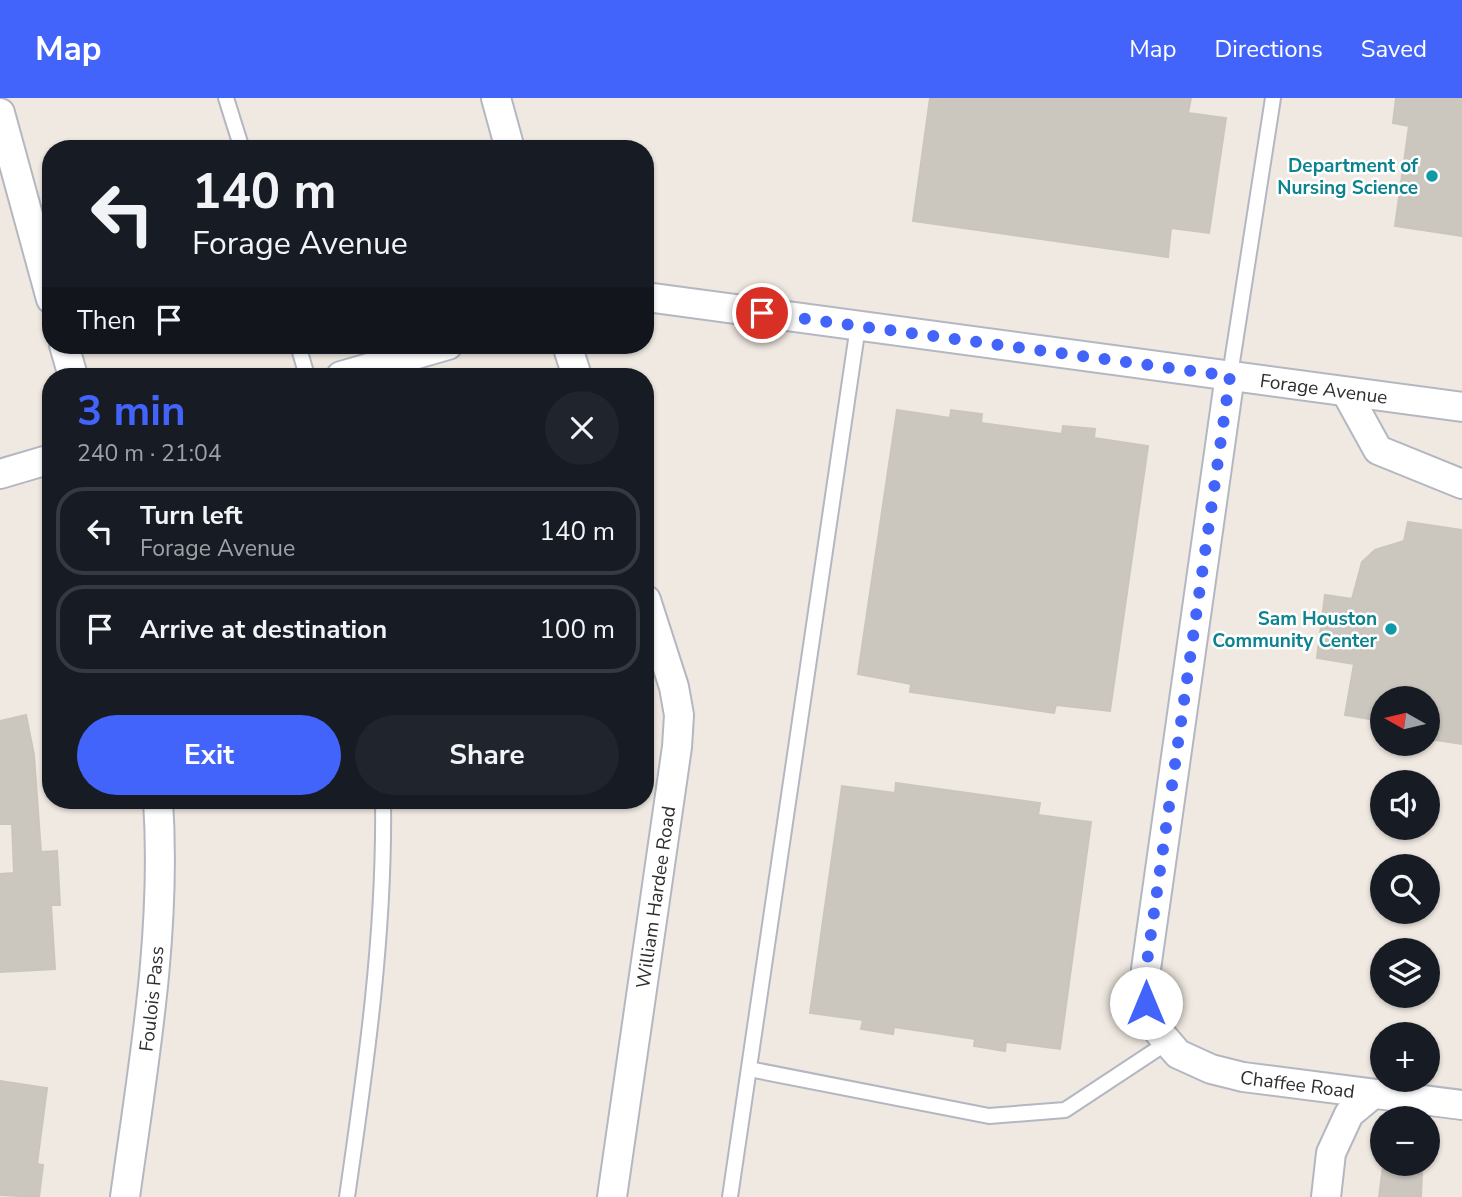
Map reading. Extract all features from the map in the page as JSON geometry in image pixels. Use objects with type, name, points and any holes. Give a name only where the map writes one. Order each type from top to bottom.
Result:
[{"type":"street","points":[[496,98],[508,140]]},
{"type":"street","points":[[0,113],[42,266]]},
{"type":"street","name":"Forage Avenue","points":[[654,298],[1462,407]]},
{"type":"street","points":[[369,368],[417,354]]},
{"type":"street","points":[[1173,1048],[1159,1032],[1146,1003],[1146,969],[1230,376]]},
{"type":"street","points":[[1346,392],[1378,450],[1462,484]]},
{"type":"street","points":[[0,474],[42,462]]},
{"type":"street","name":"William Hardee Road","points":[[612,1197],[677,747],[679,715],[674,687],[654,625]]},
{"type":"street","name":"Foulois Pass","points":[[125,1197],[153,989],[158,909],[158,809]]},
{"type":"street","name":"Chaffee Road","points":[[1173,1048],[1211,1069],[1243,1077],[1462,1105]]},
{"type":"street","points":[[1326,1197],[1331,1153],[1349,1114],[1373,1094]]},
{"type":"lane","points":[[226,98],[239,140]]},
{"type":"lane","points":[[1230,376],[1273,98]]},
{"type":"lane","points":[[730,1197],[858,326]]},
{"type":"lane","points":[[347,1197],[367,1057],[384,853],[383,809]]},
{"type":"lane","points":[[749,1069],[989,1116],[1065,1110],[1173,1048]]},
{"type":"building","points":[[930,98],[1191,98],[1188,113],[1226,118],[1209,233],[1171,228],[1168,257],[913,221]]},
{"type":"building","name":"Department of Nursing Science","points":[[1396,98],[1462,98],[1462,236],[1395,226],[1409,126],[1393,123]]},
{"type":"building","points":[[897,410],[950,418],[951,410],[982,414],[981,423],[1062,434],[1063,426],[1095,429],[1094,438],[1148,446],[1110,711],[1056,705],[1054,713],[910,692],[911,684],[858,674]]},
{"type":"building","name":"Sam Houston Community Center","points":[[1408,522],[1462,530],[1462,744],[1440,741],[1440,686],[1370,686],[1370,719],[1345,715],[1354,664],[1317,658],[1325,595],[1352,599],[1362,562],[1375,550],[1404,541]]},
{"type":"building","points":[[26,715],[34,755],[41,852],[57,851],[60,905],[51,905],[55,969],[0,972],[0,874],[14,873],[12,824],[0,824],[0,721]]},
{"type":"building","points":[[896,783],[1040,803],[1038,815],[1091,822],[1060,1049],[1006,1042],[1005,1051],[974,1046],[975,1039],[894,1027],[893,1034],[861,1029],[863,1020],[810,1013],[842,786],[895,793]]},
{"type":"building","points":[[0,1081],[47,1088],[37,1164],[43,1165],[39,1197],[0,1195]]},
{"type":"building","points":[[1382,1176],[1422,1176],[1421,1197],[1379,1197]]},
{"type":"place","name":"Department of Nursing Science","points":[[1432,176]]},
{"type":"place","name":"Sam Houston Community Center","points":[[1391,629]]},
{"type":"route","points":[[762,313],[1230,376],[1146,969],[1146,1003]]}]
